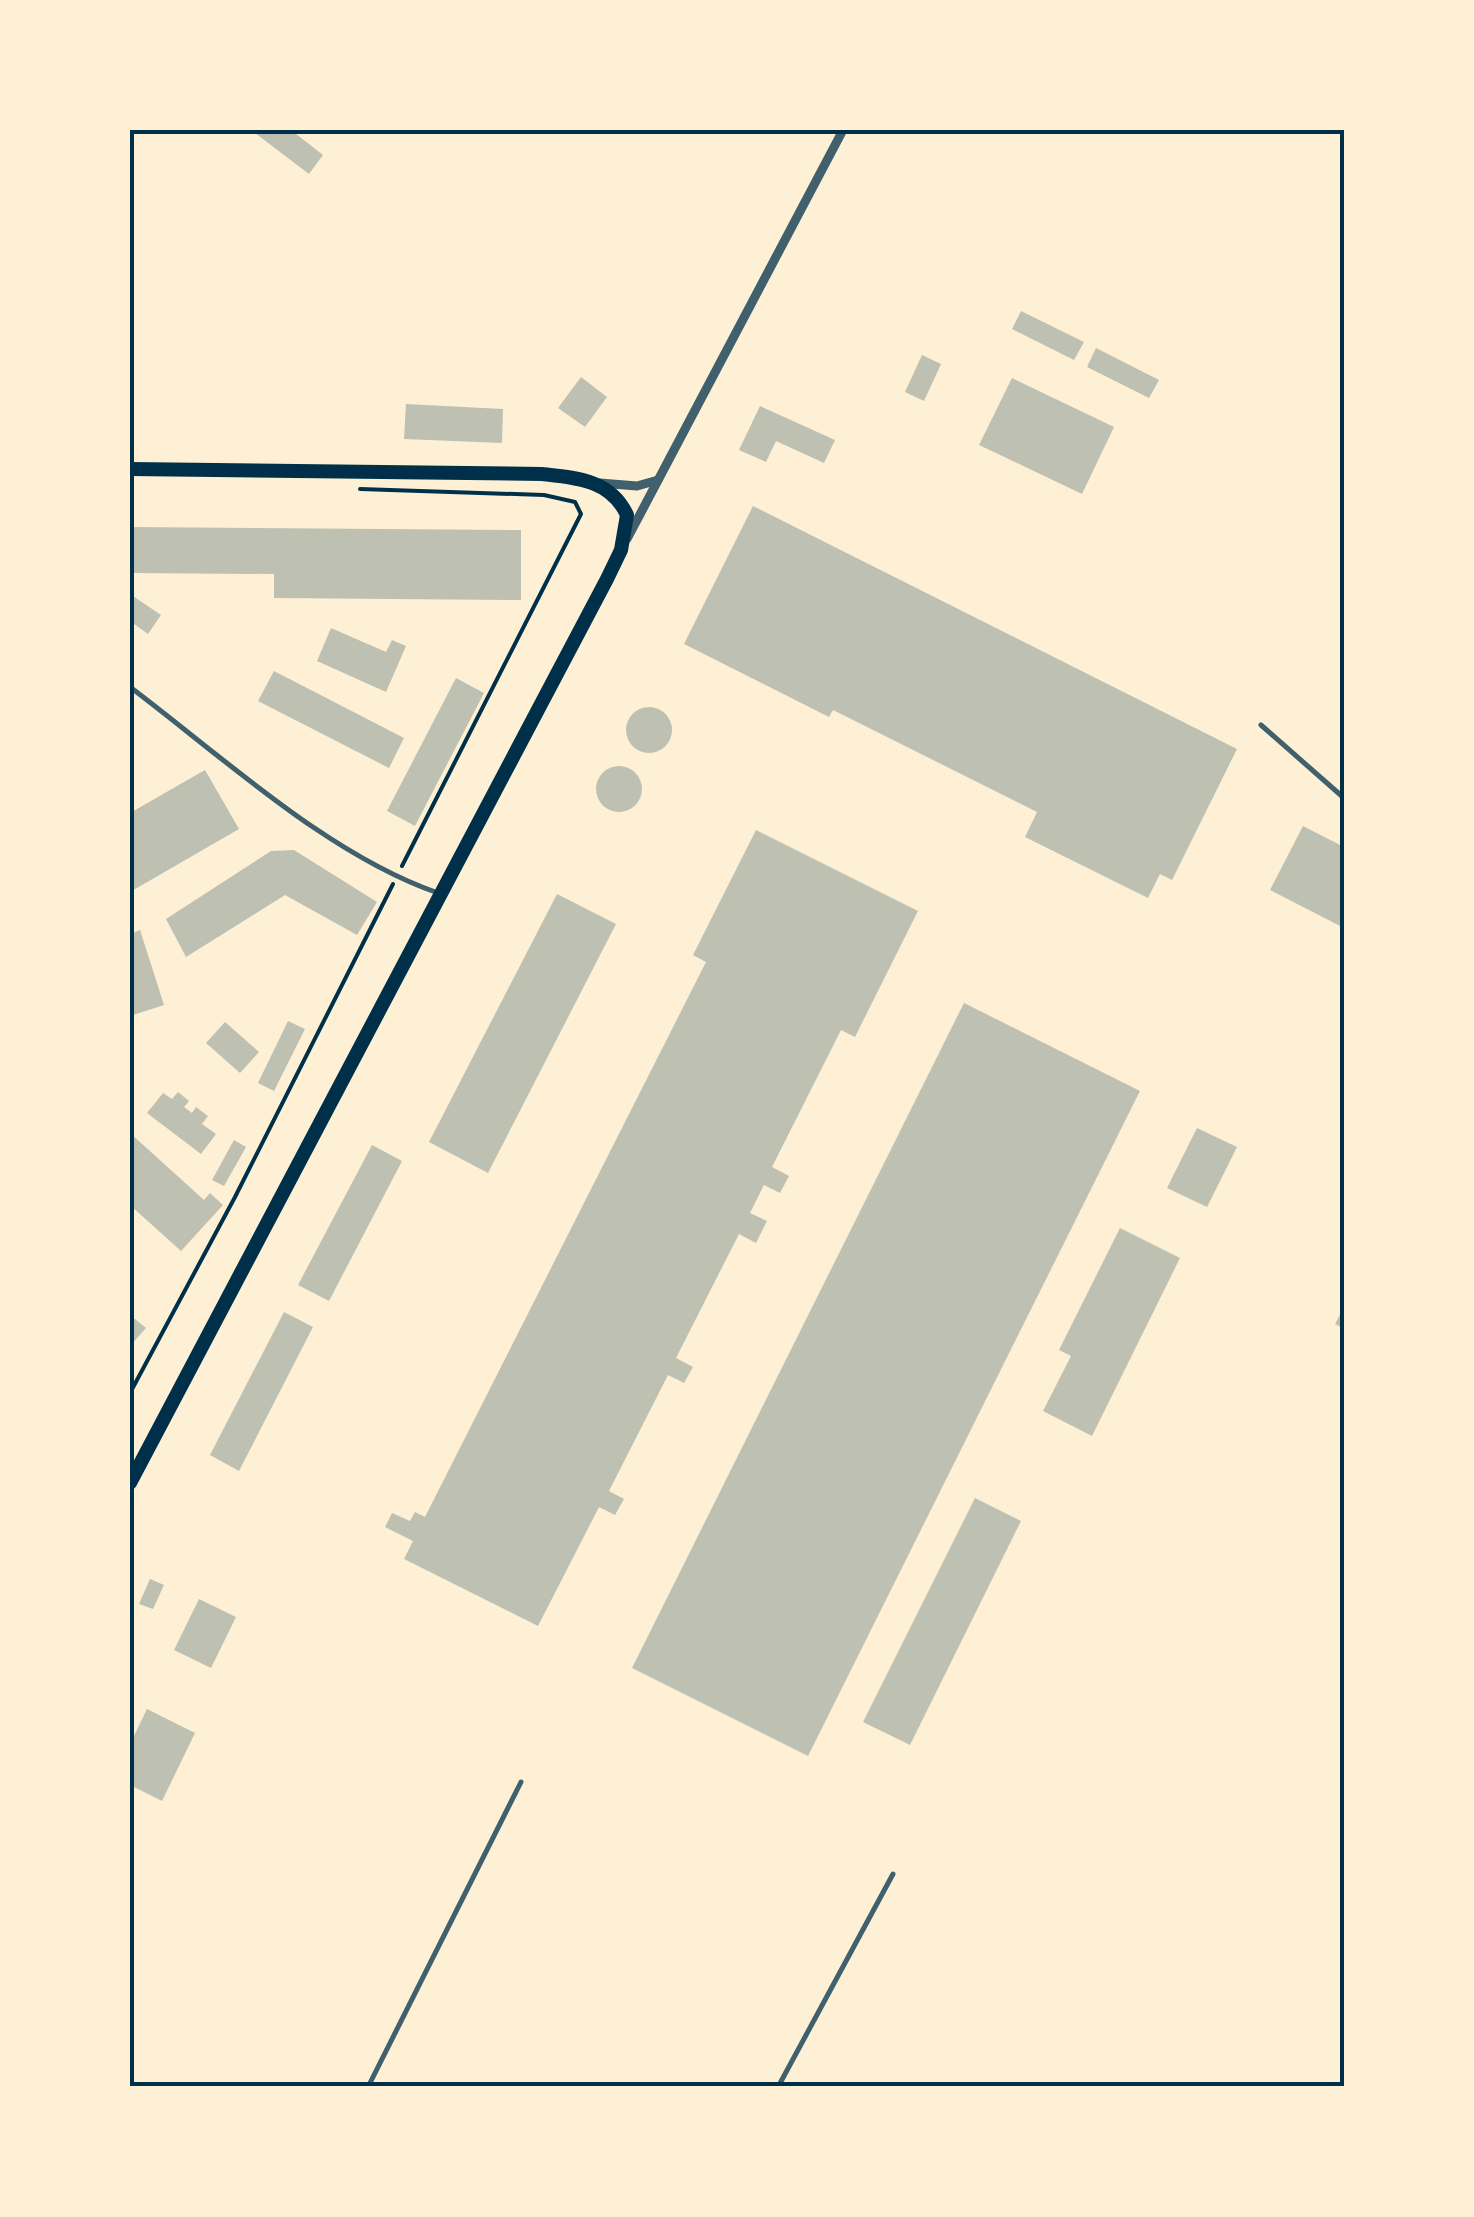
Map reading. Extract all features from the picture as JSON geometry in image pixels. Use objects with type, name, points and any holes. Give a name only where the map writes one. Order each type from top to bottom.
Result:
[{"type":"main road","points":[[130,469],[542,474],[592,482],[609,489],[628,515],[621,550],[130,1483]]},
{"type":"street","points":[[621,550],[843,130]]},
{"type":"street","points":[[592,482],[637,486],[660,479]]},
{"type":"lane","points":[[130,688],[295,811],[396,878],[440,894]]},
{"type":"lane","points":[[1261,725],[1344,798]]},
{"type":"lane","points":[[368,2087],[520,1782]]},
{"type":"lane","points":[[778,2087],[893,1874]]},
{"type":"path","points":[[130,1392],[235,1197],[582,514],[576,502],[544,496],[347,489]]},
{"type":"building","points":[[251,130],[291,130],[323,155],[309,174]]},
{"type":"building","points":[[1021,311],[1084,342],[1074,360],[1012,329]]},
{"type":"building","points":[[1096,348],[1159,380],[1149,398],[1087,367]]},
{"type":"building","points":[[922,355],[941,364],[924,401],[905,392]]},
{"type":"building","points":[[581,377],[607,397],[585,427],[558,408]]},
{"type":"building","points":[[1012,378],[1114,427],[1082,494],[979,445]]},
{"type":"building","points":[[406,404],[503,409],[502,443],[404,439]]},
{"type":"building","points":[[760,406],[835,440],[824,463],[776,441],[766,462],[739,450]]},
{"type":"building","points":[[753,506],[1237,749],[1172,880],[1160,874],[1148,898],[1025,837],[1037,812],[833,710],[829,717],[684,644]]},
{"type":"building","points":[[130,527],[521,530],[521,600],[274,598],[274,574],[130,573]]},
{"type":"building","points":[[130,594],[161,615],[148,634],[130,621]]},
{"type":"building","points":[[331,628],[386,652],[392,640],[406,646],[386,692],[317,661]]},
{"type":"building","points":[[274,671],[404,738],[389,768],[258,701]]},
{"type":"building","points":[[456,678],[484,693],[415,826],[387,811]]},
{"type":"building","points":[[649,707],[665,714],[672,730],[665,746],[649,753],[633,746],[626,730],[633,714]]},
{"type":"building","points":[[619,766],[635,773],[642,789],[635,805],[619,812],[603,805],[596,789],[603,773]]},
{"type":"building","points":[[205,770],[239,829],[130,892],[130,813]]},
{"type":"building","points":[[1303,826],[1344,847],[1344,928],[1270,890]]},
{"type":"building","points":[[756,830],[918,911],[855,1037],[841,1030],[772,1167],[789,1176],[780,1193],[764,1185],[750,1213],[767,1221],[756,1243],[739,1234],[676,1358],[693,1367],[684,1383],[668,1375],[609,1491],[624,1499],[615,1515],[599,1507],[538,1626],[404,1559],[413,1541],[385,1527],[392,1513],[410,1521],[415,1512],[425,1517],[706,962],[693,955]]},
{"type":"building","points":[[294,850],[377,902],[357,935],[285,895],[186,957],[166,919],[271,851]]},
{"type":"building","points":[[557,894],[616,924],[488,1173],[429,1142]]},
{"type":"building","points":[[140,930],[164,1005],[130,1016],[130,934]]},
{"type":"building","points":[[964,1003],[1140,1091],[808,1756],[632,1668]]},
{"type":"building","points":[[288,1021],[305,1029],[274,1091],[258,1083]]},
{"type":"building","points":[[225,1022],[259,1052],[240,1073],[206,1043]]},
{"type":"building","points":[[178,1092],[189,1101],[184,1107],[192,1113],[196,1107],[208,1116],[202,1124],[216,1134],[201,1154],[147,1113],[163,1093],[172,1099]]},
{"type":"building","points":[[1197,1128],[1237,1147],[1207,1207],[1167,1188]]},
{"type":"building","points":[[130,1133],[204,1200],[210,1193],[223,1205],[181,1251],[130,1205]]},
{"type":"building","points":[[234,1140],[246,1147],[224,1186],[212,1180]]},
{"type":"building","points":[[372,1145],[402,1161],[329,1301],[298,1285]]},
{"type":"building","points":[[1120,1228],[1180,1258],[1092,1436],[1043,1411],[1071,1356],[1059,1350]]},
{"type":"building","points":[[1344,1307],[1344,1329],[1335,1324]]},
{"type":"building","points":[[284,1312],[313,1327],[239,1471],[210,1455]]},
{"type":"building","points":[[130,1315],[146,1328],[130,1346]]},
{"type":"building","points":[[975,1498],[1021,1521],[910,1745],[863,1722]]},
{"type":"building","points":[[150,1579],[164,1585],[153,1609],[139,1604]]},
{"type":"building","points":[[199,1599],[236,1617],[211,1668],[174,1650]]},
{"type":"building","points":[[147,1709],[195,1733],[162,1801],[130,1785],[130,1744]]}]
